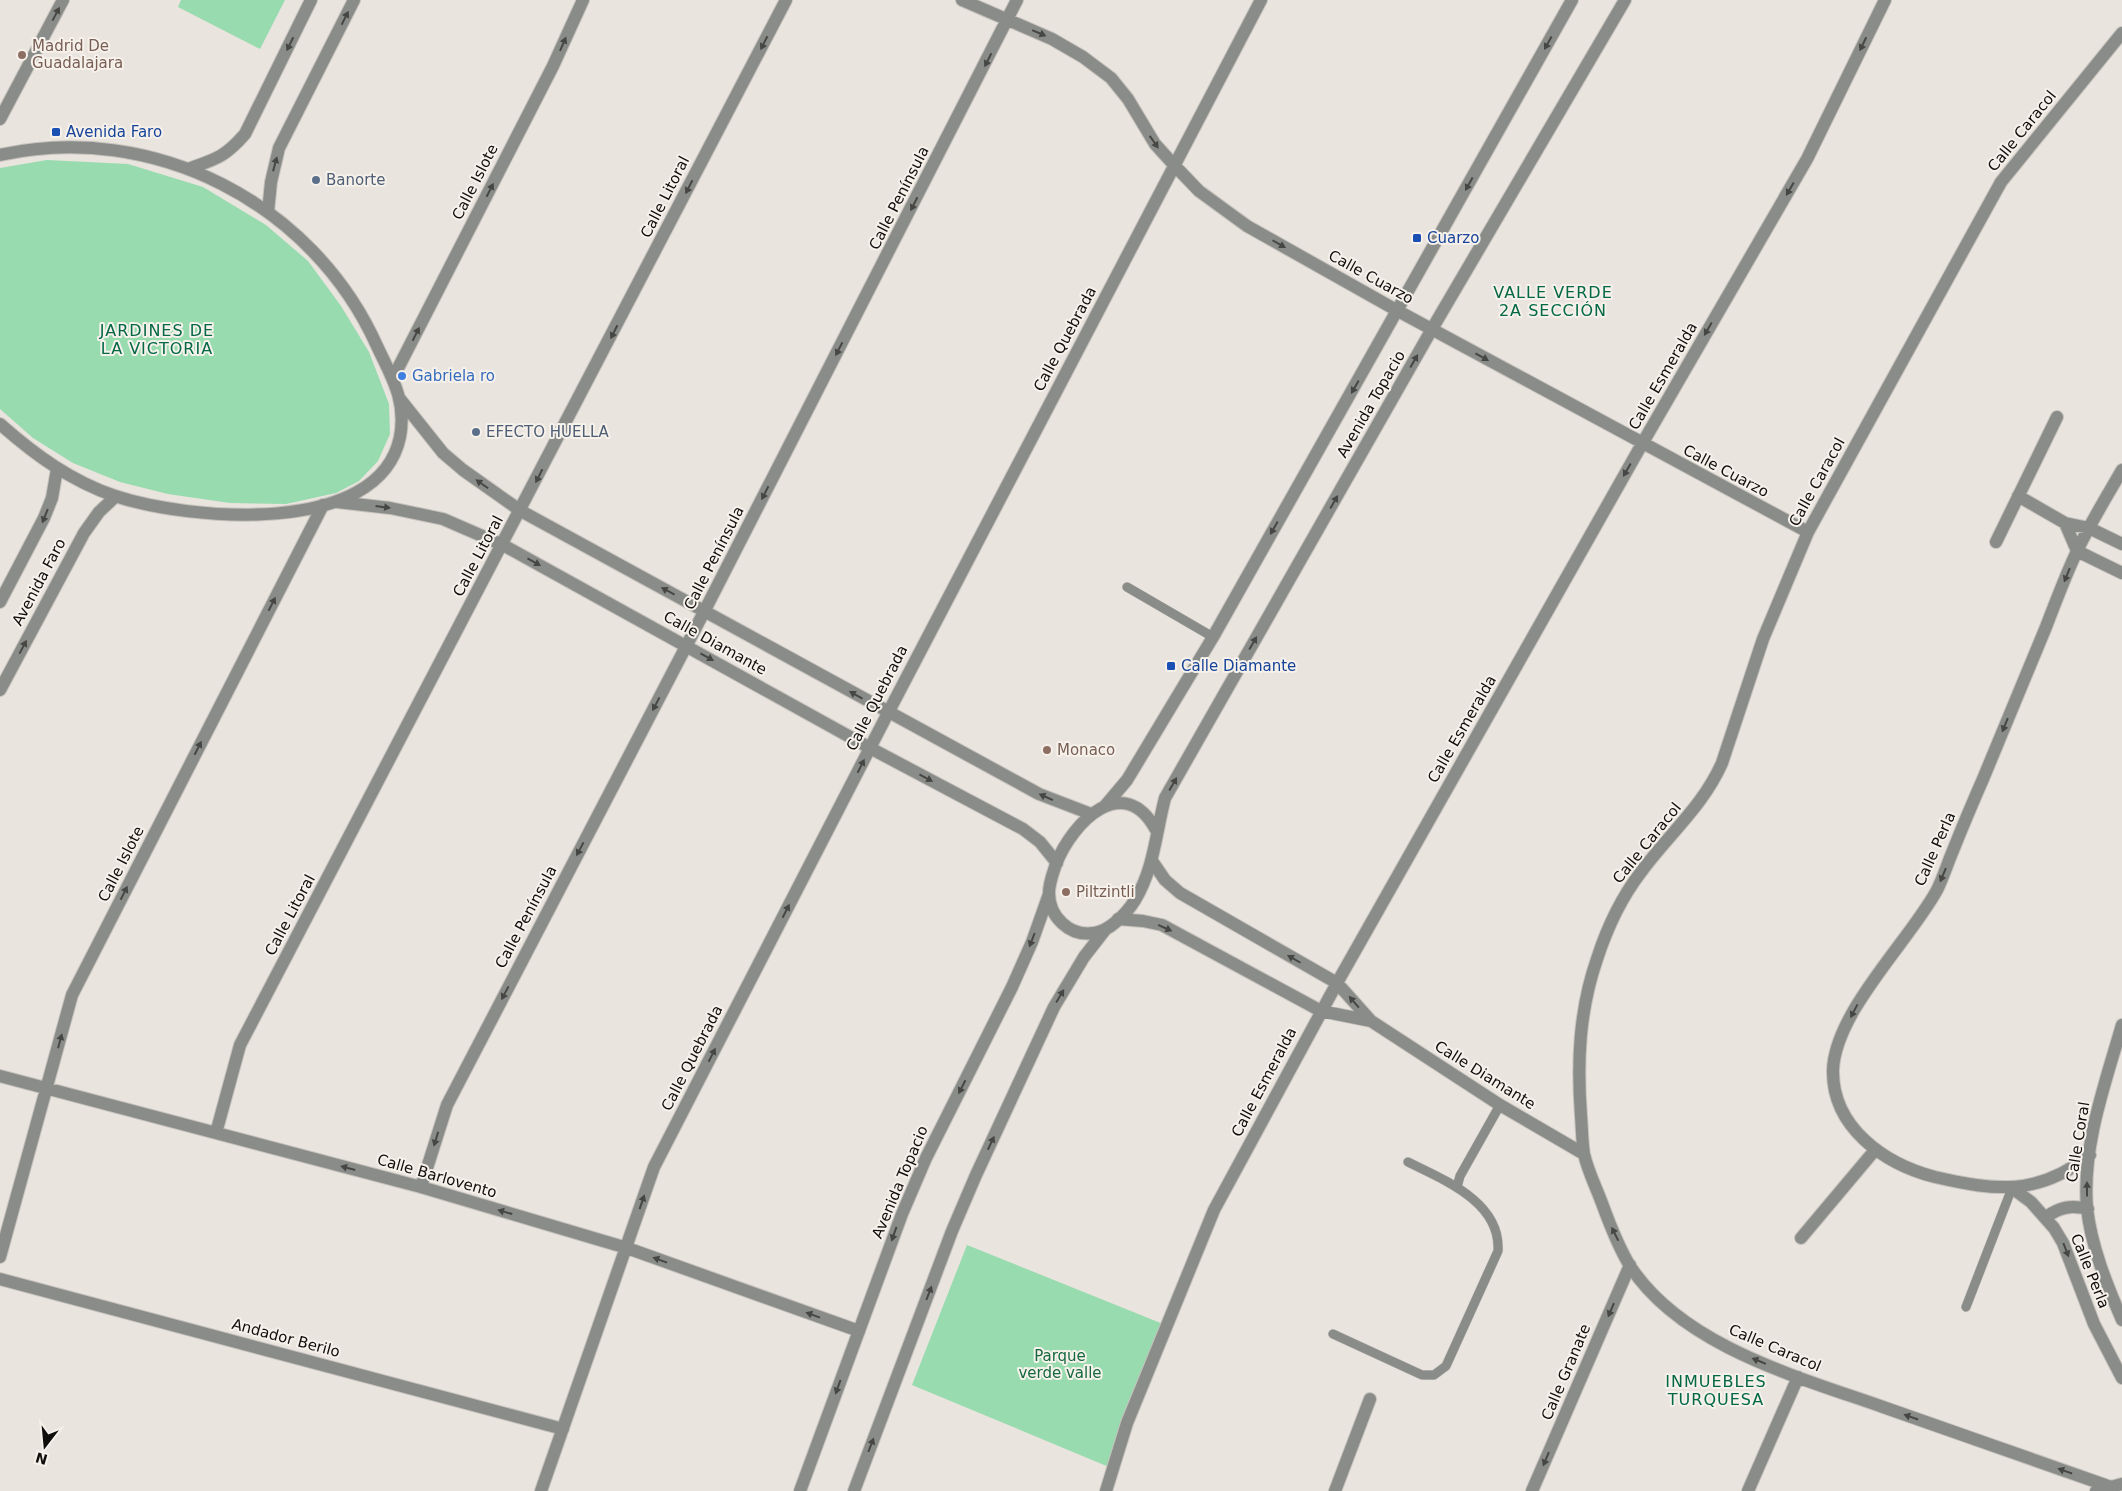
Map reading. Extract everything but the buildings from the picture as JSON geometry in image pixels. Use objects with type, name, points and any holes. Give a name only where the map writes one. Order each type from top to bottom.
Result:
[{"type":"street","points":[[0,119],[63,0]]},
{"type":"street","points":[[188,169],[216,159],[231,150],[245,134],[311,0]]},
{"type":"street","points":[[268,212],[271,182],[279,148],[354,0]]},
{"type":"street","name":"Calle Islote","points":[[393,378],[553,66],[583,0]]},
{"type":"street","name":"Calle Litoral","points":[[216,1133],[240,1045],[786,0]]},
{"type":"street","name":"Calle Cuarzo","points":[[962,0],[1052,39],[1083,57],[1111,78],[1128,99],[1155,144],[1174,165],[1199,191],[1247,226],[1398,311],[1808,532]]},
{"type":"street","name":"Calle Península","points":[[421,1187],[447,1105],[705,610],[1017,0]]},
{"type":"street","name":"Calle Quebrada","points":[[542,1491],[654,1167],[888,713],[1261,0]]},
{"type":"street","name":"Avenida Topacio","points":[[1105,806],[1128,780],[1213,637],[1572,0]]},
{"type":"street","name":"Avenida Topacio","points":[[1156,830],[1165,798],[1432,329],[1625,0]]},
{"type":"street","name":"Calle Esmeralda","points":[[1106,1491],[1127,1423],[1214,1210],[1321,1011],[1642,444],[1807,158],[1884,0]]},
{"type":"street","name":"Calle Caracol","points":[[2116,1485],[1798,1377],[1732,1350],[1693,1327],[1656,1297],[1630,1266],[1607,1217],[1584,1154],[1579,1089],[1579,1045],[1587,993],[1597,959],[1622,901],[1640,873],[1699,804],[1714,782],[1763,639],[1808,532],[2001,182],[2122,33]]},
{"type":"street","points":[[0,155],[32,149],[87,148],[145,156],[188,169],[230,189],[268,212],[288,226],[334,276],[358,310],[393,378],[399,398],[400,434],[397,447],[388,467],[379,477],[361,490],[329,503],[283,513],[233,515],[181,511],[116,496],[57,469],[0,424]]},
{"type":"street","name":"Calle Diamante","points":[[399,398],[443,453],[463,470],[520,510],[1039,794],[1091,814]]},
{"type":"street","points":[[1996,542],[2057,416]]},
{"type":"street","name":"Avenida Faro","points":[[0,602],[44,518],[52,498],[57,469]]},
{"type":"street","name":"Calle Perla","points":[[2090,1154],[2073,1168],[2054,1178],[2033,1185],[2012,1188],[1977,1185],[1925,1174],[1903,1166],[1875,1150],[1859,1136],[1846,1118],[1837,1099],[1833,1069],[1840,1042],[1855,1009],[1936,890],[2077,551],[2122,470]]},
{"type":"street","name":"Avenida Faro","points":[[0,690],[84,533],[99,512],[116,496]]},
{"type":"street","points":[[2018,496],[2065,523],[2089,528],[2122,544]]},
{"type":"street","name":"Calle Islote","points":[[0,1257],[72,995],[329,503]]},
{"type":"street","name":"Calle Diamante","points":[[329,503],[390,508],[443,518],[503,544],[870,748],[1023,829],[1040,842],[1057,863]]},
{"type":"street","points":[[2065,523],[2077,551],[2122,573]]},
{"type":"street","points":[[854,1491],[952,1231],[1054,1007],[1084,957],[1104,930],[1118,919],[1134,901],[1152,861],[1156,830],[1149,816],[1139,807],[1124,802],[1105,806],[1091,814],[1067,841],[1050,882],[1048,894],[1057,918],[1064,926],[1084,933],[1095,933],[1104,930]]},
{"type":"street","name":"Calle Diamante","points":[[1152,861],[1165,880],[1180,893],[1337,983],[1371,1021],[1500,1105],[1584,1154]]},
{"type":"street","name":"Avenida Topacio","points":[[800,1491],[902,1214],[926,1158],[1012,987],[1032,942],[1048,894]]},
{"type":"street","name":"Calle Diamante","points":[[1118,919],[1143,920],[1162,925],[1321,1011],[1371,1021]]},
{"type":"street","name":"Calle Coral","points":[[2122,1025],[2100,1101],[2090,1154],[2087,1184],[2088,1209],[2100,1264],[2122,1320]]},
{"type":"street","name":"Calle Barlovento","points":[[0,1076],[421,1187],[627,1248],[858,1331]]},
{"type":"street","points":[[1801,1238],[1875,1150]]},
{"type":"street","name":"Calle Perla","points":[[2012,1188],[2046,1217],[2063,1243],[2094,1324],[2122,1378]]},
{"type":"street","points":[[2046,1217],[2055,1210],[2066,1207],[2077,1206],[2088,1209]]},
{"type":"street","name":"Calle Granate","points":[[1532,1491],[1630,1266]]},
{"type":"street","name":"Andador Berilo","points":[[0,1278],[563,1429]]},
{"type":"street","points":[[1748,1491],[1798,1377]]},
{"type":"street","points":[[1335,1491],[1370,1400]]},
{"type":"street","points":[[2096,1491],[2116,1485]]},
{"type":"lane","points":[[1127,587],[1213,637]]},
{"type":"lane","points":[[1458,1187],[1460,1176],[1500,1105]]},
{"type":"lane","points":[[1333,1334],[1422,1375],[1434,1375],[1446,1366],[1498,1251],[1496,1232],[1487,1215],[1478,1204],[1458,1187],[1408,1162]]},
{"type":"lane","points":[[1966,1307],[2012,1188]]},
{"type":"green space","points":[[181,0],[285,0],[260,49],[178,7]]},
{"type":"green space","points":[[47,160],[128,164],[203,187],[266,225],[308,261],[341,306],[369,352],[389,404],[390,434],[378,461],[359,481],[336,493],[286,504],[230,503],[168,494],[120,482],[73,463],[33,438],[0,409],[0,168]]},
{"type":"green space","name":"Parque verde valle","points":[[967,1245],[1168,1326],[1109,1467],[912,1385]]},
{"type":"place","name":"Madrid De Guadalajara","points":[[22,55]]},
{"type":"place","name":"Avenida Faro","points":[[56,132]]},
{"type":"place","name":"Banorte","points":[[316,180]]},
{"type":"place","name":"Cuarzo","points":[[1417,238]]},
{"type":"place","name":"Gabriela ro","points":[[402,376]]},
{"type":"place","name":"EFECTO HUELLA","points":[[476,432]]},
{"type":"place","name":"Calle Diamante","points":[[1171,666]]},
{"type":"place","name":"Monaco","points":[[1047,750]]},
{"type":"place","name":"Piltzintli","points":[[1066,892]]},
{"type":"district","name":"VALLE VERDE 2A SECCIÓN","points":[[1553,301]]},
{"type":"district","name":"JARDINES DE LA VICTORIA","points":[[157,339]]},
{"type":"district","name":"INMUEBLES TURQUESA","points":[[1716,1390]]}]
